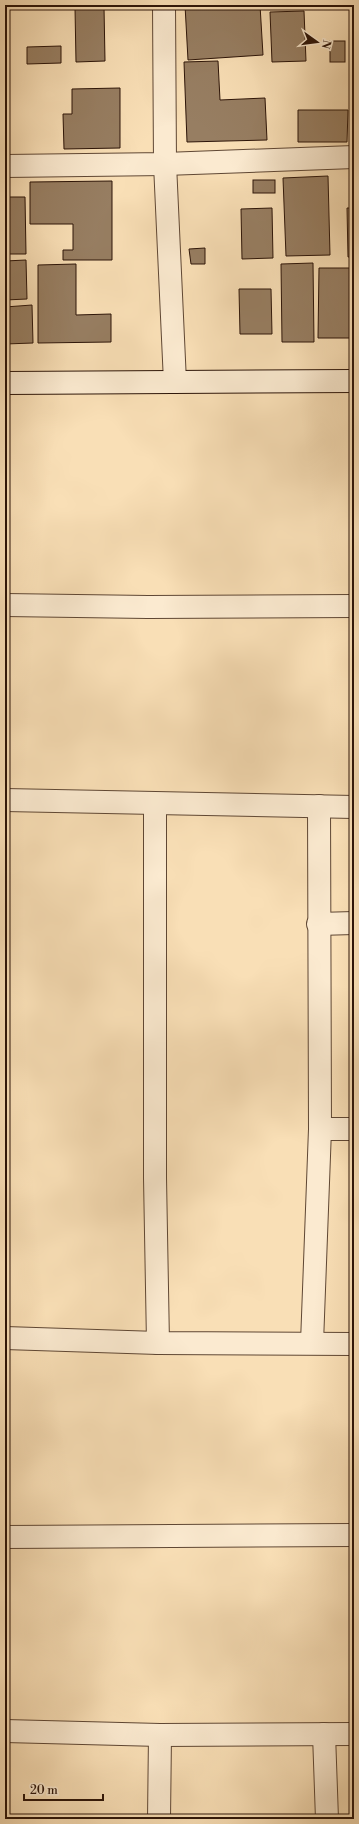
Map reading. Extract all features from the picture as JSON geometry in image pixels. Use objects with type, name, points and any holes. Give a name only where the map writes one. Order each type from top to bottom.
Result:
[{"type":"street","points":[[164,5],[165,164],[175,382]]},
{"type":"street","points":[[5,166],[165,164],[354,157]]},
{"type":"street","points":[[5,382],[354,381]]},
{"type":"street","points":[[5,605],[148,607],[354,606]]},
{"type":"street","points":[[5,800],[354,807]]},
{"type":"street","points":[[155,804],[155,1178],[158,1343]]},
{"type":"street","points":[[312,1343],[320,1129],[318,924],[319,806]]},
{"type":"street","points":[[318,924],[354,923]]},
{"type":"street","points":[[320,1129],[354,1129]]},
{"type":"street","points":[[5,1338],[158,1343],[354,1344]]},
{"type":"street","points":[[5,1537],[354,1535]]},
{"type":"street","points":[[5,1730],[160,1735],[354,1734]]},
{"type":"street","points":[[324,1734],[327,1819]]},
{"type":"street","points":[[160,1735],[160,1819]]},
{"type":"building","points":[[185,5],[202,5],[202,7],[260,5],[263,55],[188,60]]},
{"type":"building","points":[[104,7],[105,61],[76,62],[75,8]]},
{"type":"building","points":[[304,11],[306,61],[272,62],[270,12]]},
{"type":"building","points":[[330,41],[345,41],[345,62],[330,62]]},
{"type":"building","points":[[61,46],[61,63],[27,64],[27,47]]},
{"type":"building","points":[[218,61],[220,100],[265,98],[267,140],[187,142],[184,62]]},
{"type":"building","points":[[120,88],[120,148],[64,149],[63,114],[72,114],[72,89]]},
{"type":"building","points":[[298,110],[348,110],[347,142],[298,142]]},
{"type":"building","points":[[328,176],[330,255],[286,256],[283,178]]},
{"type":"building","points":[[253,180],[275,180],[275,193],[253,193]]},
{"type":"building","points":[[112,181],[112,260],[63,260],[63,250],[73,250],[73,224],[30,224],[30,182]]},
{"type":"building","points":[[5,197],[25,197],[26,254],[5,254]]},
{"type":"building","points":[[272,208],[273,258],[242,259],[241,209]]},
{"type":"building","points":[[347,208],[354,208],[354,257],[348,257]]},
{"type":"building","points":[[205,248],[205,264],[191,264],[189,249]]},
{"type":"building","points":[[26,260],[27,299],[5,300],[5,261]]},
{"type":"building","points":[[313,263],[314,342],[282,342],[281,264]]},
{"type":"building","points":[[76,264],[76,315],[111,314],[111,342],[38,343],[38,265]]},
{"type":"building","points":[[319,268],[354,268],[354,338],[318,338]]},
{"type":"building","points":[[239,289],[271,289],[272,334],[240,334]]},
{"type":"building","points":[[32,305],[33,343],[5,344],[5,307]]}]
